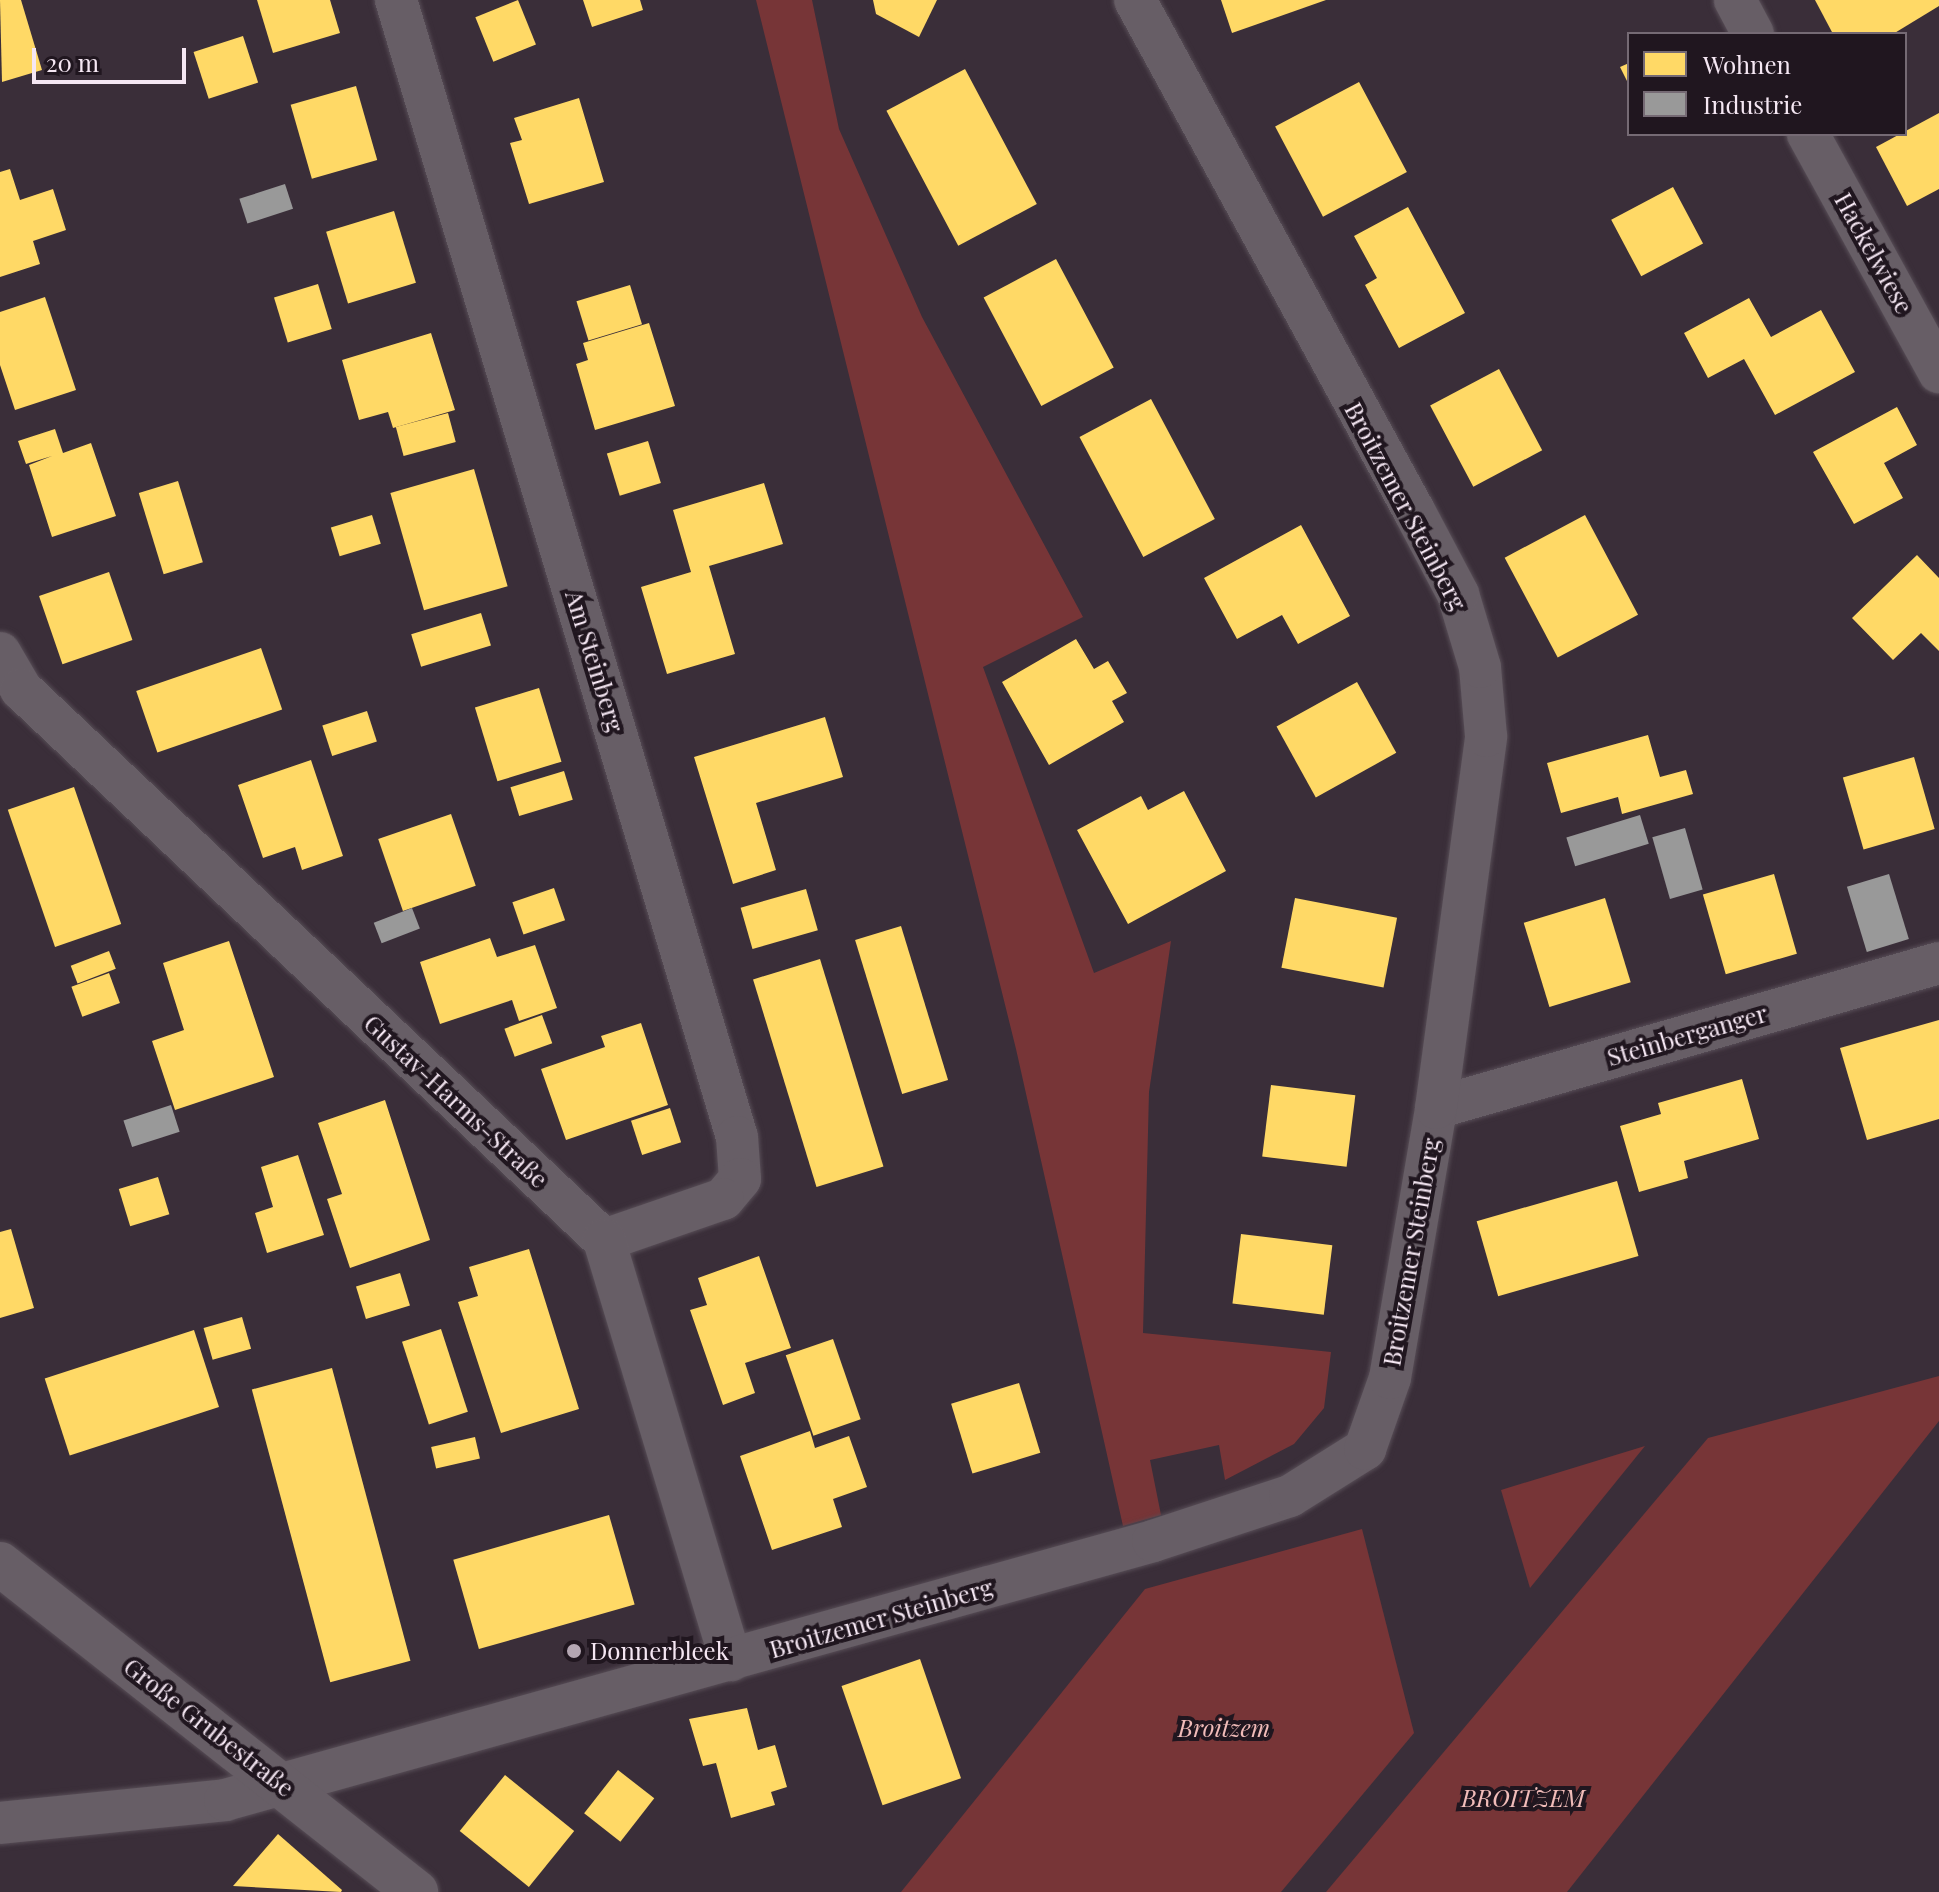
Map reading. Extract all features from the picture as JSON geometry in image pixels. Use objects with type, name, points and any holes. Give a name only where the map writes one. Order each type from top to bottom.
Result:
[{"type":"street","name":"Am Steinberg","points":[[396,0],[737,1137],[740,1179],[723,1199],[604,1240]]},
{"type":"street","name":"Broitzemer Steinberg","points":[[279,1782],[731,1660],[1276,1501],[1365,1449],[1390,1378],[1436,1108],[1486,736],[1480,667],[1458,594],[1135,0]]},
{"type":"street","points":[[1735,0],[1752,32]]},
{"type":"street","name":"Hackelwiese","points":[[1809,136],[1939,372]]},
{"type":"street","name":"Gustav-Harms-Straße","points":[[0,653],[21,689],[604,1240],[731,1660]]},
{"type":"street","name":"Steinberganger","points":[[1436,1108],[1939,963]]},
{"type":"street","name":"Große Grubestraße","points":[[0,1564],[416,1892]]},
{"type":"street","points":[[0,1823],[225,1800],[279,1782]]},
{"type":"green space","points":[[756,0],[812,0],[839,129],[922,317],[1083,617],[983,667],[1094,973],[1171,941],[1149,1092],[1143,1333],[1331,1352],[1324,1408],[1294,1444],[1225,1480],[1219,1445],[1150,1460],[1161,1515],[1123,1526],[1016,1049]]},
{"type":"green space","name":"BROITZEM","points":[[1939,1376],[1939,1421],[1567,1892],[1326,1892],[1708,1438]]},
{"type":"green space","points":[[1645,1446],[1530,1588],[1501,1490]]},
{"type":"green space","name":"Broitzem","points":[[1362,1529],[1414,1733],[1281,1892],[901,1892],[1145,1589]]},
{"type":"building: Wohnen","points":[[0,0],[21,0],[42,70],[2,82]]},
{"type":"building: Wohnen","points":[[257,0],[330,0],[340,33],[273,53]]},
{"type":"building: Wohnen","points":[[518,0],[536,45],[493,62],[475,17]]},
{"type":"building: Wohnen","points":[[583,0],[640,0],[643,10],[592,27]]},
{"type":"building: Wohnen","points":[[873,0],[937,0],[919,37],[876,14]]},
{"type":"building: Wohnen","points":[[1221,0],[1326,0],[1232,33]]},
{"type":"building: Wohnen","points":[[1815,0],[1939,0],[1939,6],[1896,32],[1832,32]]},
{"type":"building: Wohnen","points":[[243,36],[258,83],[209,99],[194,52]]},
{"type":"building: Wohnen","points":[[1627,64],[1627,81],[1620,67]]},
{"type":"building: Wohnen","points":[[965,69],[1037,204],[958,246],[886,111]]},
{"type":"building: Wohnen","points":[[1359,82],[1407,172],[1323,217],[1275,127]]},
{"type":"building: Wohnen","points":[[356,86],[377,160],[312,179],[291,105]]},
{"type":"building: Wohnen","points":[[579,98],[604,182],[529,204],[510,143],[522,140],[514,118]]},
{"type":"building: Wohnen","points":[[1939,113],[1939,189],[1907,206],[1876,147],[1896,136],[1907,136],[1907,130]]},
{"type":"building: Wohnen","points":[[10,169],[20,200],[53,189],[66,230],[33,241],[40,264],[0,277],[0,172]]},
{"type":"building: Wohnen","points":[[1673,187],[1703,244],[1641,276],[1611,220]]},
{"type":"building: Wohnen","points":[[1408,207],[1465,313],[1399,348],[1365,285],[1377,278],[1354,236]]},
{"type":"building: Wohnen","points":[[394,211],[416,283],[348,303],[326,232]]},
{"type":"building: Wohnen","points":[[1056,259],[1114,368],[1041,406],[984,297]]},
{"type":"building: Wohnen","points":[[318,284],[332,329],[288,342],[274,297]]},
{"type":"building: Wohnen","points":[[630,285],[642,324],[588,341],[576,301]]},
{"type":"building: Wohnen","points":[[45,297],[76,390],[15,410],[0,365],[0,312]]},
{"type":"building: Wohnen","points":[[1749,298],[1771,337],[1821,310],[1855,372],[1775,415],[1744,359],[1708,378],[1684,333]]},
{"type":"building: Wohnen","points":[[649,323],[675,406],[595,430],[576,364],[588,360],[583,343]]},
{"type":"building: Wohnen","points":[[431,333],[455,410],[393,428],[388,412],[359,420],[342,360]]},
{"type":"building: Wohnen","points":[[1499,369],[1542,450],[1473,487],[1430,406]]},
{"type":"building: Wohnen","points":[[1151,399],[1215,519],[1143,557],[1079,437]]},
{"type":"building: Wohnen","points":[[1897,407],[1917,445],[1884,463],[1903,498],[1854,524],[1813,452]]},
{"type":"building: Wohnen","points":[[448,413],[456,442],[404,456],[396,427]]},
{"type":"building: Wohnen","points":[[55,429],[63,453],[91,443],[116,516],[52,537],[29,465],[52,456],[26,464],[18,441]]},
{"type":"building: Wohnen","points":[[648,441],[661,483],[620,496],[607,454]]},
{"type":"building: Wohnen","points":[[474,469],[508,586],[424,610],[390,493]]},
{"type":"building: Wohnen","points":[[178,481],[203,562],[164,574],[139,493]]},
{"type":"building: Wohnen","points":[[764,483],[783,544],[709,566],[735,654],[667,674],[641,587],[691,572],[673,510]]},
{"type":"building: Wohnen","points":[[372,515],[381,544],[340,556],[331,528]]},
{"type":"building: Wohnen","points":[[1585,515],[1638,615],[1558,657],[1505,558]]},
{"type":"building: Wohnen","points":[[1301,525],[1350,616],[1298,644],[1282,615],[1237,639],[1204,578]]},
{"type":"building: Wohnen","points":[[1917,555],[1939,578],[1939,651],[1921,633],[1893,660],[1852,618]]},
{"type":"building: Wohnen","points":[[109,572],[132,640],[62,664],[39,596]]},
{"type":"building: Wohnen","points":[[481,613],[491,646],[421,667],[411,634]]},
{"type":"building: Wohnen","points":[[1076,639],[1094,669],[1108,661],[1127,693],[1112,701],[1124,722],[1049,765],[1002,682]]},
{"type":"building: Wohnen","points":[[261,648],[282,709],[157,752],[136,691]]},
{"type":"building: Wohnen","points":[[1357,682],[1396,753],[1316,797],[1277,727]]},
{"type":"building: Wohnen","points":[[539,688],[562,762],[497,781],[475,708]]},
{"type":"building: Wohnen","points":[[367,711],[377,741],[332,756],[322,726]]},
{"type":"building: Wohnen","points":[[825,717],[843,777],[756,803],[776,870],[733,884],[694,757]]},
{"type":"building: Wohnen","points":[[1648,735],[1660,777],[1686,770],[1693,794],[1622,814],[1618,797],[1561,813],[1547,763]]},
{"type":"building: Wohnen","points":[[1914,757],[1935,829],[1864,849],[1843,777]]},
{"type":"building: Wohnen","points":[[311,760],[343,856],[302,870],[295,847],[263,858],[238,785]]},
{"type":"building: Wohnen","points":[[564,771],[573,800],[519,816],[510,787]]},
{"type":"building: Wohnen","points":[[74,787],[121,924],[55,947],[8,810]]},
{"type":"building: Wohnen","points":[[1184,791],[1226,871],[1128,924],[1077,830],[1141,796],[1148,810]]},
{"type":"building: Wohnen","points":[[451,814],[476,886],[403,911],[378,839]]},
{"type":"building: Wohnen","points":[[1774,874],[1797,954],[1726,974],[1703,894]]},
{"type":"building: Wohnen","points":[[554,888],[565,920],[523,934],[512,902]]},
{"type":"building: Wohnen","points":[[806,889],[818,930],[752,949],[741,908]]},
{"type":"building: Wohnen","points":[[1295,898],[1397,918],[1384,988],[1281,968]]},
{"type":"building: Wohnen","points":[[1605,898],[1631,982],[1549,1007],[1524,923]]},
{"type":"building: Wohnen","points":[[901,926],[948,1080],[902,1094],[855,940]]},
{"type":"building: Wohnen","points":[[490,938],[497,957],[535,945],[557,1008],[519,1021],[512,1000],[440,1024],[420,962]]},
{"type":"building: Wohnen","points":[[229,941],[274,1077],[175,1110],[152,1041],[184,1030],[163,963]]},
{"type":"building: Wohnen","points":[[109,951],[116,969],[78,983],[71,966]]},
{"type":"building: Wohnen","points":[[820,959],[883,1167],[817,1187],[753,979]]},
{"type":"building: Wohnen","points":[[109,973],[120,1003],[82,1017],[71,987]]},
{"type":"building: Wohnen","points":[[542,1015],[552,1043],[515,1057],[504,1029]]},
{"type":"building: Wohnen","points":[[1939,1020],[1939,1119],[1867,1140],[1840,1048]]},
{"type":"building: Wohnen","points":[[641,1023],[668,1105],[566,1140],[541,1069],[605,1047],[601,1036]]},
{"type":"building: Wohnen","points":[[1742,1079],[1759,1139],[1684,1161],[1688,1178],[1639,1192],[1620,1126],[1661,1114],[1658,1103]]},
{"type":"building: Wohnen","points":[[1271,1085],[1355,1095],[1347,1167],[1262,1156]]},
{"type":"building: Wohnen","points":[[385,1100],[430,1240],[350,1268],[327,1199],[342,1194],[318,1123]]},
{"type":"building: Wohnen","points":[[670,1108],[681,1142],[642,1155],[631,1121]]},
{"type":"building: Wohnen","points":[[298,1155],[324,1235],[267,1253],[255,1213],[273,1207],[261,1167]]},
{"type":"building: Wohnen","points":[[158,1177],[169,1214],[130,1226],[119,1189]]},
{"type":"building: Wohnen","points":[[1617,1181],[1638,1256],[1498,1296],[1477,1221]]},
{"type":"building: Wohnen","points":[[11,1229],[34,1308],[0,1318],[0,1232]]},
{"type":"building: Wohnen","points":[[1241,1234],[1332,1245],[1324,1315],[1232,1303]]},
{"type":"building: Wohnen","points":[[529,1249],[579,1409],[501,1433],[458,1302],[478,1296],[469,1267]]},
{"type":"building: Wohnen","points":[[759,1256],[791,1348],[745,1363],[755,1393],[723,1405],[690,1310],[707,1305],[698,1278]]},
{"type":"building: Wohnen","points":[[400,1273],[410,1306],[366,1319],[356,1286]]},
{"type":"building: Wohnen","points":[[242,1317],[251,1349],[213,1360],[204,1328]]},
{"type":"building: Wohnen","points":[[441,1329],[468,1412],[429,1424],[402,1342]]},
{"type":"building: Wohnen","points":[[194,1330],[219,1407],[70,1456],[45,1379]]},
{"type":"building: Wohnen","points":[[833,1339],[861,1419],[813,1436],[786,1355]]},
{"type":"building: Wohnen","points":[[332,1368],[410,1661],[330,1682],[252,1389]]},
{"type":"building: Wohnen","points":[[1019,1383],[1040,1453],[972,1474],[951,1404]]},
{"type":"building: Wohnen","points":[[810,1431],[815,1448],[849,1436],[867,1487],[833,1499],[842,1527],[772,1550],[740,1456]]},
{"type":"building: Wohnen","points":[[475,1437],[480,1458],[436,1469],[431,1447]]},
{"type":"building: Wohnen","points":[[609,1515],[635,1604],[479,1649],[453,1560]]},
{"type":"building: Wohnen","points":[[920,1659],[961,1778],[883,1805],[842,1686]]},
{"type":"building: Wohnen","points":[[747,1708],[758,1750],[775,1745],[787,1787],[771,1792],[775,1805],[731,1818],[716,1763],[703,1766],[689,1719]]},
{"type":"building: Wohnen","points":[[618,1770],[654,1798],[620,1842],[584,1813]]},
{"type":"building: Wohnen","points":[[505,1775],[574,1831],[529,1887],[460,1831]]},
{"type":"building: Wohnen","points":[[278,1834],[342,1890],[341,1892],[233,1886]]},
{"type":"building: Industrie","points":[[285,184],[293,209],[247,224],[239,199]]},
{"type":"building: Industrie","points":[[1640,815],[1649,844],[1575,866],[1566,838]]},
{"type":"building: Industrie","points":[[1685,828],[1703,890],[1670,899],[1652,837]]},
{"type":"building: Industrie","points":[[1889,874],[1909,939],[1867,952],[1847,887]]},
{"type":"building: Industrie","points":[[412,908],[420,929],[382,943],[374,923]]},
{"type":"building: Industrie","points":[[171,1105],[180,1132],[132,1147],[123,1120]]},
{"type":"place","name":"Donnerbleek","points":[[574,1651]]}]
